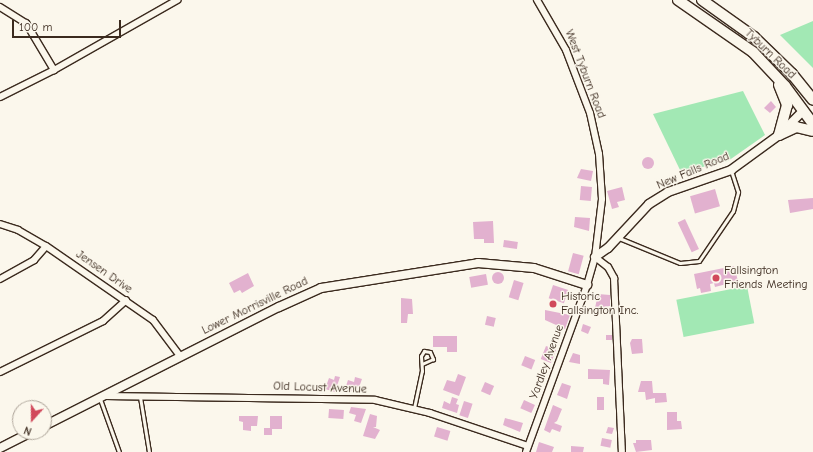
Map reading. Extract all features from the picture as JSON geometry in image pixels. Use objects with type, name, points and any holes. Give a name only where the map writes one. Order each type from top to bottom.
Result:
[{"type":"main road","name":"Tyburn Road","points":[[678,0],[734,37],[769,69],[804,110],[813,124]]},
{"type":"main road","name":"Tyburn Road","points":[[702,0],[754,37],[792,74],[813,100]]},
{"type":"main road","points":[[769,69],[781,88],[787,105],[779,135]]},
{"type":"main road","points":[[779,135],[796,127],[813,131]]},
{"type":"street","points":[[0,97],[54,70],[177,0]]},
{"type":"street","name":"West Tyburn Road","points":[[537,0],[566,50],[594,128],[599,154],[602,199],[595,257]]},
{"type":"street","points":[[0,7],[26,23],[54,70]]},
{"type":"street","name":"New Falls Road","points":[[595,257],[618,237],[649,204],[668,192],[731,170],[779,135],[804,110]]},
{"type":"street","name":"Jensen Drive","points":[[0,224],[18,230],[46,246],[126,300],[159,326],[180,356]]},
{"type":"street","points":[[0,279],[34,260],[46,246]]},
{"type":"street","points":[[595,257],[608,267],[614,278],[622,452]]},
{"type":"street","name":"Yardley Avenue","points":[[527,449],[587,285],[595,257]]},
{"type":"street","name":"Lower Morrisville Road","points":[[52,422],[305,294],[354,281],[478,263],[497,263],[534,268],[587,285]]},
{"type":"street","points":[[0,372],[103,321],[126,300]]},
{"type":"street","name":"Old Locust Avenue","points":[[102,397],[140,395],[375,400],[414,408],[527,449]]},
{"type":"street","points":[[0,448],[16,440]]},
{"type":"lane","points":[[618,237],[643,250],[680,263],[699,261],[733,211],[738,192],[731,170]]},
{"type":"lane","points":[[414,408],[422,364],[421,356],[424,352],[430,352],[433,359],[422,364]]},
{"type":"lane","points":[[140,395],[149,452]]},
{"type":"lane","points":[[102,397],[119,452]]},
{"type":"green space","points":[[813,21],[813,68],[780,35]]},
{"type":"green space","points":[[743,91],[765,135],[728,161],[681,172],[653,114]]},
{"type":"green space","points":[[747,286],[754,323],[684,337],[676,300]]},
{"type":"building","points":[[771,101],[776,107],[770,113],[764,108]]},
{"type":"building","points":[[650,157],[653,158],[653,168],[646,169],[643,168],[642,161],[643,158]]},
{"type":"building","points":[[581,169],[593,171],[591,181],[577,178]]},
{"type":"building","points":[[581,186],[592,187],[591,201],[580,200]]},
{"type":"building","points":[[622,187],[625,200],[617,202],[619,207],[612,209],[607,191]]},
{"type":"building","points":[[715,189],[720,206],[695,213],[690,196]]},
{"type":"building","points":[[813,198],[813,209],[790,213],[788,200]]},
{"type":"building","points":[[575,217],[590,218],[589,231],[574,227]]},
{"type":"building","points":[[685,219],[699,249],[692,252],[678,222]]},
{"type":"building","points":[[493,221],[494,243],[484,243],[484,239],[474,239],[473,222]]},
{"type":"building","points":[[504,240],[518,242],[517,249],[503,247]]},
{"type":"building","points":[[573,253],[584,256],[579,274],[568,271]]},
{"type":"building","name":"Fallsington Friends Meeting","points":[[734,266],[738,281],[715,287],[714,283],[710,284],[711,291],[701,293],[700,288],[697,289],[694,274]]},
{"type":"building","points":[[498,272],[502,274],[504,278],[502,282],[498,284],[494,282],[492,278],[494,274]]},
{"type":"building","points":[[248,273],[254,286],[242,293],[240,290],[234,293],[229,283]]},
{"type":"building","points":[[486,274],[488,285],[471,288],[469,277]]},
{"type":"building","points":[[514,280],[524,283],[518,300],[509,297]]},
{"type":"building","points":[[553,285],[568,290],[564,303],[549,298]]},
{"type":"building","points":[[598,294],[610,295],[610,306],[595,308]]},
{"type":"building","points":[[401,298],[412,299],[413,314],[408,314],[407,323],[401,323]]},
{"type":"building","points":[[545,310],[570,315],[565,329],[545,320]]},
{"type":"building","points":[[487,316],[496,318],[494,327],[485,325]]},
{"type":"building","points":[[583,324],[591,327],[588,334],[581,331]]},
{"type":"building","points":[[606,335],[612,335],[612,340],[606,340]]},
{"type":"building","points":[[433,336],[457,336],[457,352],[447,352],[447,347],[433,347]]},
{"type":"building","points":[[632,339],[642,339],[643,353],[632,354],[630,343]]},
{"type":"building","points":[[546,346],[556,350],[551,363],[541,359]]},
{"type":"building","points":[[573,353],[580,355],[580,364],[569,362]]},
{"type":"building","points":[[525,356],[535,360],[531,369],[521,365]]},
{"type":"building","points":[[588,369],[610,370],[609,385],[603,384],[603,379],[588,379]]},
{"type":"building","points":[[458,374],[466,377],[459,396],[443,390],[447,380],[455,382]]},
{"type":"building","points":[[335,376],[340,377],[335,392],[325,389],[329,378],[334,380]]},
{"type":"building","points":[[355,377],[362,379],[357,393],[345,389],[348,380],[354,382]]},
{"type":"building","points":[[641,381],[652,381],[653,393],[666,393],[667,402],[655,403],[655,398],[646,400],[645,392],[638,392]]},
{"type":"building","points":[[485,382],[494,386],[490,395],[481,391]]},
{"type":"building","points":[[562,383],[571,386],[567,399],[557,395]]},
{"type":"building","points":[[452,397],[458,399],[456,404],[459,405],[457,413],[442,408],[444,401],[450,404]]},
{"type":"building","points":[[597,397],[604,397],[604,410],[597,410]]},
{"type":"building","points":[[524,400],[535,405],[531,413],[520,408]]},
{"type":"building","points":[[464,401],[473,404],[468,418],[459,415]]},
{"type":"building","points":[[553,405],[562,409],[557,421],[554,423],[562,426],[560,432],[552,429],[550,433],[544,430]]},
{"type":"building","points":[[351,407],[366,409],[361,423],[354,421],[356,415],[349,413]]},
{"type":"building","points":[[329,409],[344,410],[343,419],[328,418]]},
{"type":"building","points":[[667,412],[677,412],[677,421],[681,421],[682,429],[667,430]]},
{"type":"building","points":[[370,414],[377,416],[376,427],[373,427],[380,430],[375,439],[363,436]]},
{"type":"building","points":[[239,416],[258,416],[257,426],[251,426],[251,431],[243,430],[243,422],[239,421]]},
{"type":"building","points":[[270,416],[282,416],[282,429],[272,429],[272,435],[264,435],[264,428],[270,428]]},
{"type":"building","points":[[505,418],[523,423],[520,432],[503,425]]},
{"type":"building","points":[[437,427],[450,431],[447,441],[434,437]]},
{"type":"building","points":[[608,427],[614,428],[612,434],[606,433]]},
{"type":"building","points":[[602,438],[612,440],[610,448],[600,446]]},
{"type":"building","points":[[636,440],[651,440],[652,450],[636,452],[633,443],[636,443]]},
{"type":"building","points":[[539,442],[554,447],[552,452],[536,452]]},
{"type":"building","points":[[571,446],[584,447],[583,452],[571,452]]},
{"type":"place","name":"Fallsington Friends Meeting","points":[[716,278]]},
{"type":"place","name":"Historic Fallsington Inc.","points":[[553,304]]}]
